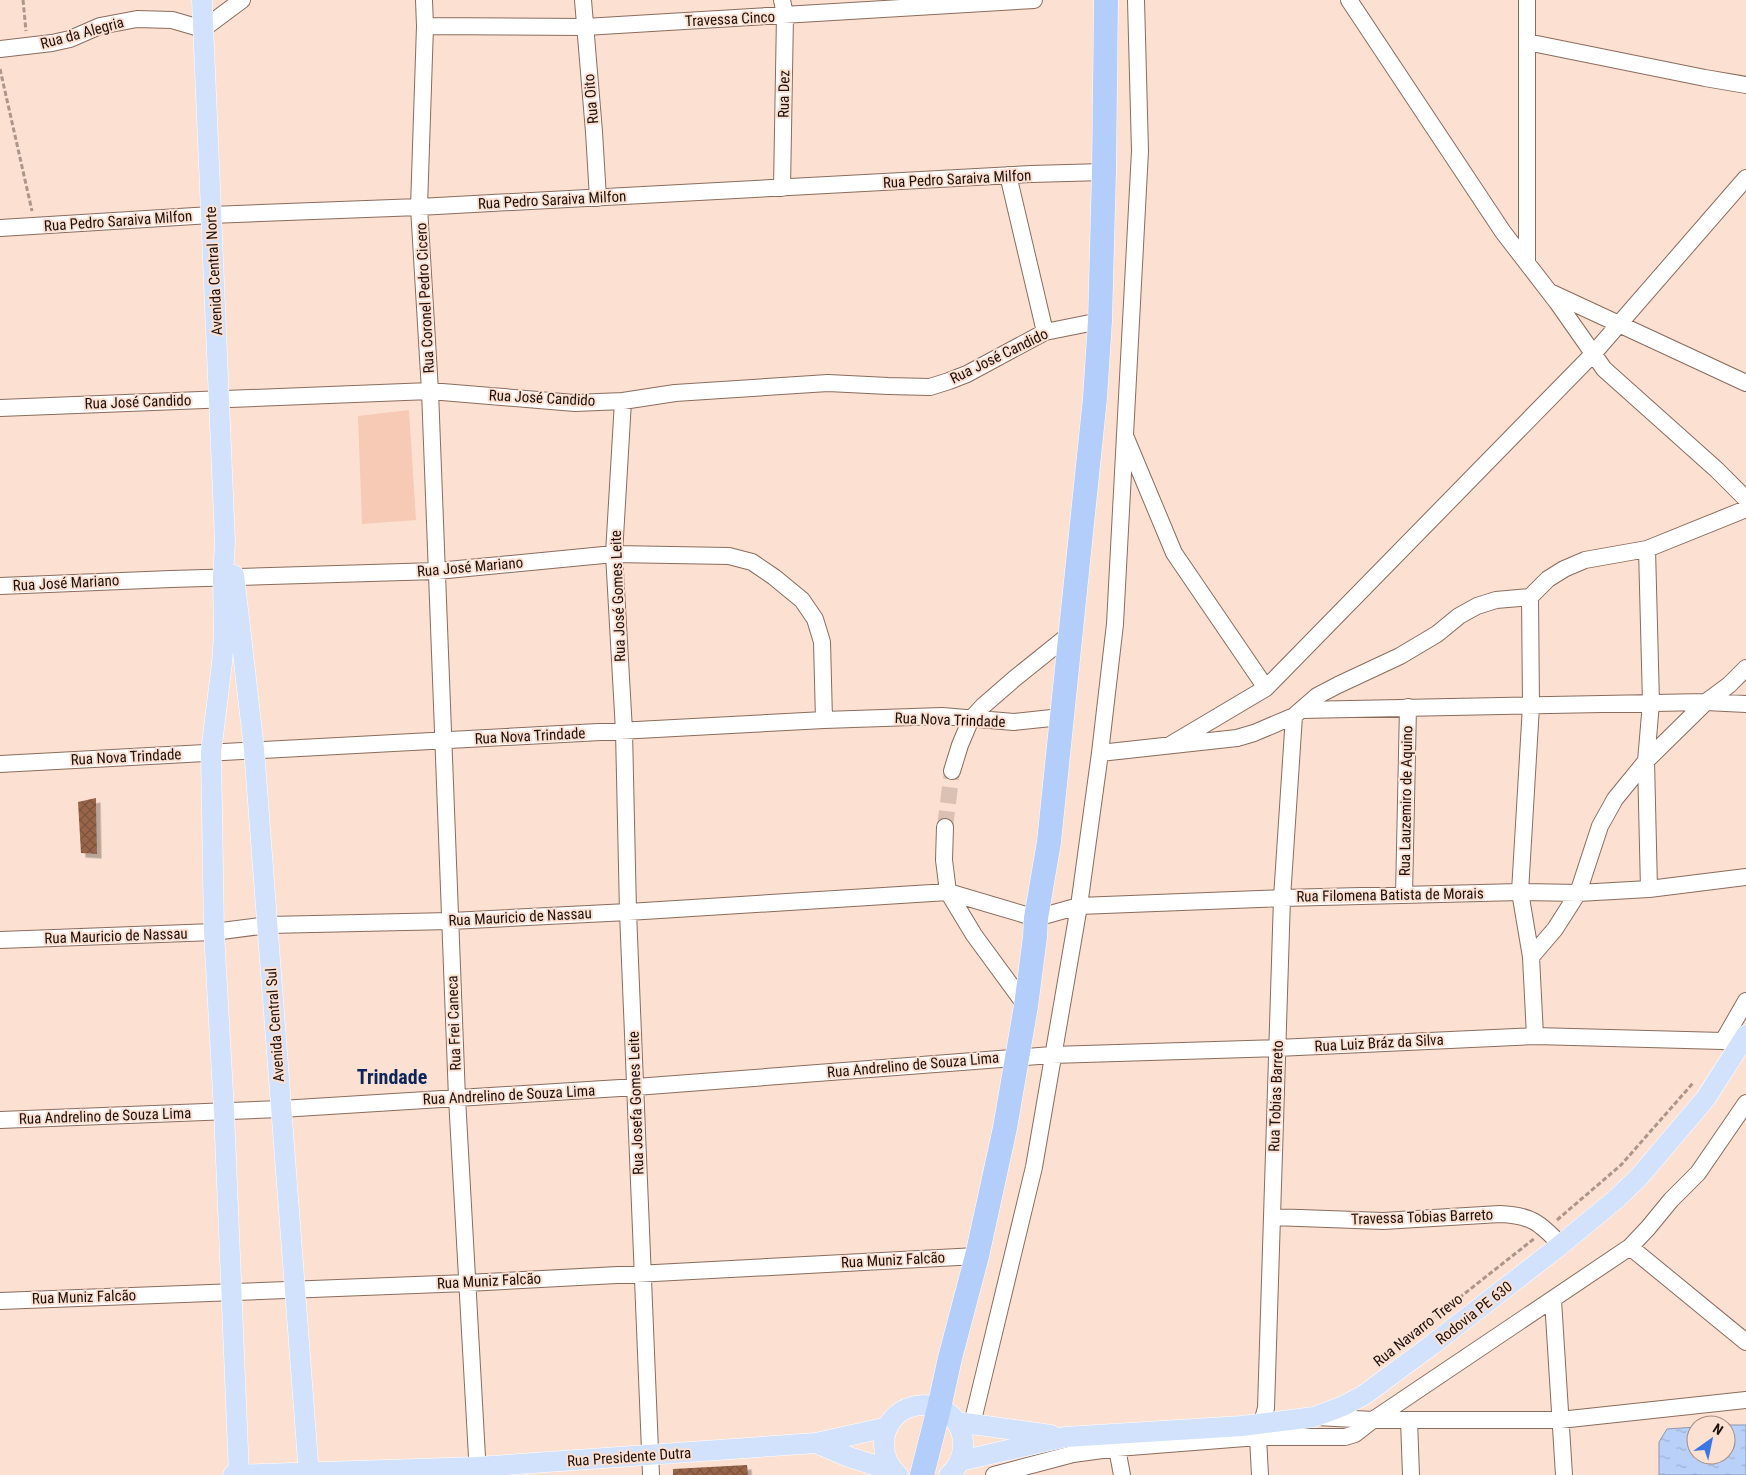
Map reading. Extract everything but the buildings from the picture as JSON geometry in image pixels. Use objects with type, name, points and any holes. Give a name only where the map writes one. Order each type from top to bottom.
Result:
[{"type":"highway","points":[[922,1475],[956,1418],[950,1358],[977,1256],[1005,1128],[1026,1006],[1036,918],[1049,842],[1095,398],[1100,321],[1106,0]]},
{"type":"main road","name":"Avenida Central Norte","points":[[202,0],[229,577]]},
{"type":"main road","name":"Avenida Central Sul","points":[[229,577],[254,749],[309,1474]]},
{"type":"main road","points":[[229,577],[212,752],[214,932],[224,1112],[239,1475]]},
{"type":"main road","name":"Rodovia PE 630","points":[[1066,1437],[1115,1441],[1260,1430],[1314,1417],[1343,1406],[1364,1395],[1561,1245],[1615,1200],[1657,1156],[1706,1098],[1736,1040]]},
{"type":"main road","points":[[896,1473],[887,1461],[884,1450],[884,1438],[893,1418],[910,1407],[930,1405],[956,1418],[1066,1437]]},
{"type":"main road","points":[[955,1468],[964,1448],[962,1434],[956,1418]]},
{"type":"main road","name":"Rua Presidente Dutra","points":[[233,1475],[478,1471],[651,1465],[816,1443],[888,1427]]},
{"type":"main road","points":[[955,1468],[1066,1437]]},
{"type":"main road","points":[[816,1443],[896,1473]]},
{"type":"street","points":[[203,30],[242,0]]},
{"type":"street","name":"Rua Coronel Pedro Cicero","points":[[424,0],[425,26],[420,207],[437,570]]},
{"type":"street","name":"Rua Oito","points":[[583,0],[598,198]]},
{"type":"street","name":"Travessa Cinco","points":[[425,26],[585,27],[783,8],[1034,0]]},
{"type":"street","points":[[956,1418],[1034,1167],[1079,906],[1100,753],[1115,624],[1140,151],[1136,0]]},
{"type":"street","points":[[1349,0],[1503,232],[1550,292],[1604,370],[1717,470],[1746,499]]},
{"type":"street","points":[[1527,0],[1528,262]]},
{"type":"street","name":"Rua Dez","points":[[782,188],[783,8]]},
{"type":"street","name":"Rua da Alegria","points":[[0,49],[70,38],[100,26],[137,19],[172,20],[203,30]]},
{"type":"street","points":[[1527,42],[1746,85]]},
{"type":"street","name":"Rua Pedro Saraiva Milfon","points":[[0,228],[211,215],[420,207],[1104,172]]},
{"type":"street","points":[[1008,176],[1045,332]]},
{"type":"street","points":[[1170,745],[1266,688],[1593,354],[1746,178]]},
{"type":"street","points":[[1550,292],[1746,383]]},
{"type":"street","name":"Rua José Candido","points":[[0,408],[430,391],[575,403],[623,400],[675,393],[828,383],[930,387],[949,382],[967,374],[1045,332],[1100,321]]},
{"type":"street","name":"Rua José Gomes Leite","points":[[623,400],[614,554],[624,731]]},
{"type":"street","points":[[1124,435],[1174,553],[1266,688]]},
{"type":"street","points":[[1100,753],[1237,738],[1254,733],[1297,713],[1317,696],[1400,656],[1437,634],[1459,616],[1477,606],[1496,600],[1530,596],[1548,579],[1564,569],[1585,560],[1647,549],[1746,509]]},
{"type":"street","points":[[1647,549],[1651,703],[1646,761],[1649,889]]},
{"type":"street","name":"Rua José Mariano","points":[[0,586],[437,570],[614,554],[729,556],[752,562],[774,577],[802,600],[815,619],[822,642],[824,720]]},
{"type":"street","name":"Rua Frei Caneca","points":[[437,570],[457,1098],[478,1471]]},
{"type":"street","points":[[1530,596],[1531,706],[1520,892],[1531,957],[1535,1036]]},
{"type":"street","points":[[952,771],[960,744],[971,719],[1014,679],[1070,634]]},
{"type":"street","points":[[1531,957],[1555,929],[1578,893],[1600,826],[1614,799],[1646,761],[1706,702],[1729,685],[1746,668]]},
{"type":"street","points":[[1297,713],[1408,707],[1706,702],[1746,704]]},
{"type":"street","name":"Rua Lauzemiro de Aquino","points":[[1404,895],[1408,707]]},
{"type":"street","name":"Rua Tobias Barreto","points":[[1260,1475],[1260,1430],[1266,1408],[1282,898],[1297,713]]},
{"type":"street","name":"Rua Nova Trindade","points":[[0,764],[824,720],[942,716],[1014,722],[1061,717]]},
{"type":"street","name":"Rua Josefa Gomes Leite","points":[[624,731],[628,912],[651,1465]]},
{"type":"street","points":[[945,827],[944,860],[948,892],[974,936],[1026,1006]]},
{"type":"street","name":"Rua Filomena Batista de Morais","points":[[1036,918],[1079,906],[1282,898],[1520,892],[1578,893],[1649,889],[1746,877]]},
{"type":"street","name":"Rua Mauricio de Nassau","points":[[0,940],[214,932],[268,925],[451,920],[628,912],[948,892],[1036,918]]},
{"type":"street","points":[[1736,1040],[1746,1001]]},
{"type":"street","name":"Rua Luiz Bráz da Silva","points":[[1018,1056],[1277,1048],[1535,1036],[1736,1040]]},
{"type":"street","name":"Rua Andrelino de Souza Lima","points":[[0,1120],[224,1112],[636,1087],[1018,1056]]},
{"type":"street","points":[[1260,1430],[1345,1437],[1355,1434],[1630,1247],[1698,1173],[1746,1103]]},
{"type":"street","name":"Travessa Tobias Barreto","points":[[1272,1217],[1383,1221],[1500,1214],[1519,1215],[1532,1220],[1546,1230],[1561,1245]]},
{"type":"street","points":[[1630,1247],[1746,1342]]},
{"type":"street","name":"Rua Muniz Falcão","points":[[0,1301],[466,1282],[977,1256]]},
{"type":"street","points":[[1553,1300],[1564,1475]]},
{"type":"street","points":[[1314,1417],[1373,1420],[1560,1420],[1746,1400]]},
{"type":"street","points":[[1409,1420],[1411,1475]]},
{"type":"street","points":[[994,1475],[1115,1441],[1122,1475]]},
{"type":"path","points":[[24,0],[27,46]]},
{"type":"path","points":[[0,70],[36,226]]},
{"type":"path","name":"Rua Navarro Trevo","points":[[1407,1339],[1546,1230],[1621,1165],[1698,1076]]},
{"type":"shaded area","points":[[409,410],[416,520],[362,524],[358,416]]},
{"type":"water","points":[[1736,1425],[1746,1425],[1746,1475],[1659,1475],[1659,1442],[1667,1429],[1686,1428],[1686,1465],[1736,1465]]},
{"type":"tunnel","points":[[945,827],[952,771]]},
{"type":"district","name":"Trindade","points":[[392,1077]]}]
